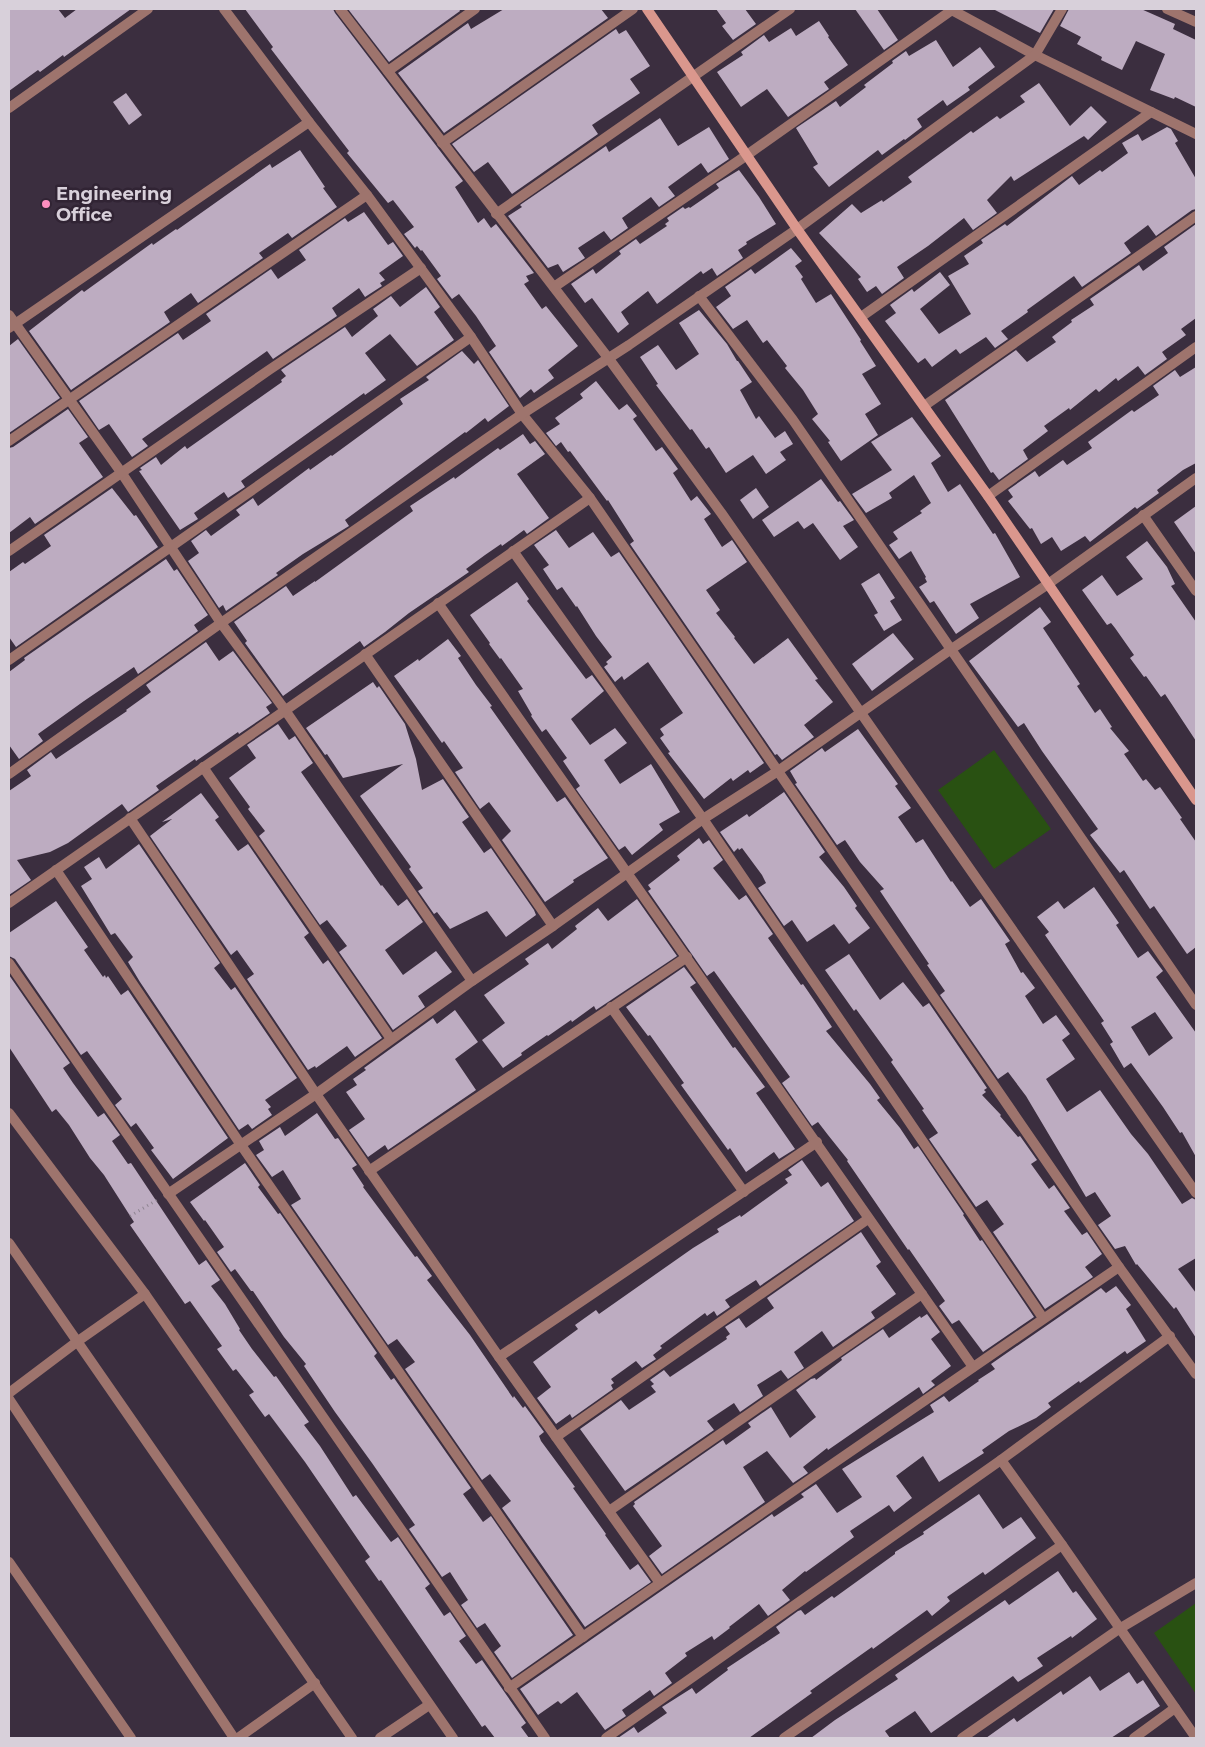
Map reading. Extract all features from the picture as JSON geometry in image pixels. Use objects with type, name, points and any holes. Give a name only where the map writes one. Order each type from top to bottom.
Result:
[{"type":"street","points":[[9,108],[148,9]]},
{"type":"street","points":[[224,9],[421,268],[471,337],[522,414],[590,498],[1120,1267],[1170,1336],[1193,1363],[1196,1374]]},
{"type":"street","points":[[340,9],[609,359],[722,514],[1196,1193]]},
{"type":"street","points":[[388,71],[475,9]]},
{"type":"street","points":[[442,143],[633,9]]},
{"type":"street","points":[[647,9],[797,229],[988,496],[1196,800]]},
{"type":"street","points":[[496,214],[790,9]]},
{"type":"street","points":[[9,774],[220,623],[522,414],[609,359],[797,229],[1035,56],[1062,9]]},
{"type":"street","points":[[1167,9],[1196,22]]},
{"type":"street","points":[[554,287],[747,155],[951,10],[1035,56],[1196,134]]},
{"type":"street","points":[[861,317],[1151,112]]},
{"type":"street","points":[[309,122],[11,322],[121,472],[220,623],[285,710],[472,980]]},
{"type":"street","points":[[9,441],[367,195]]},
{"type":"street","points":[[924,406],[1196,216]]},
{"type":"street","points":[[9,551],[121,472],[421,268]]},
{"type":"street","points":[[698,296],[793,420],[1196,1006]]},
{"type":"street","points":[[9,660],[471,337]]},
{"type":"street","points":[[988,496],[1196,347]]},
{"type":"street","points":[[168,1194],[316,1094],[472,980],[553,926],[703,819],[778,772],[950,650],[1048,584],[1196,478]]},
{"type":"street","points":[[9,902],[590,498]]},
{"type":"street","points":[[1143,515],[1196,591]]},
{"type":"street","points":[[513,551],[703,819],[1043,1318]]},
{"type":"street","points":[[438,603],[973,1367]]},
{"type":"street","points":[[365,654],[553,926]]},
{"type":"street","points":[[203,768],[391,1039]]},
{"type":"street","points":[[130,818],[369,1171],[660,1584]]},
{"type":"street","points":[[56,870],[241,1145],[583,1637]]},
{"type":"street","points":[[369,1171],[687,957]]},
{"type":"street","points":[[9,964],[545,1738]]},
{"type":"street","points":[[611,1007],[744,1192]]},
{"type":"street","points":[[9,1113],[145,1294],[452,1738]]},
{"type":"street","points":[[499,1357],[816,1142]]},
{"type":"street","points":[[556,1437],[868,1219]]},
{"type":"street","points":[[9,1243],[352,1738]]},
{"type":"street","points":[[509,1688],[1043,1318],[1120,1267]]},
{"type":"street","points":[[9,1393],[145,1294]]},
{"type":"street","points":[[609,1511],[922,1294]]},
{"type":"street","points":[[606,1738],[1001,1460],[1170,1336]]},
{"type":"street","points":[[9,1399],[234,1738]]},
{"type":"street","points":[[1001,1460],[1196,1738]]},
{"type":"street","points":[[784,1738],[1062,1545]]},
{"type":"street","points":[[9,1562],[131,1738]]},
{"type":"street","points":[[962,1738],[1119,1629],[1196,1584]]},
{"type":"street","points":[[238,1738],[314,1683]]},
{"type":"street","points":[[380,1738],[429,1705]]},
{"type":"street","points":[[1134,1738],[1175,1708]]},
{"type":"path","points":[[130,1216],[168,1194]]},
{"type":"green space","points":[[994,750],[1051,829],[994,869],[938,790]]},
{"type":"green space","points":[[1196,1603],[1196,1694],[1154,1633]]},
{"type":"building","points":[[9,9],[58,9],[65,18],[77,9],[131,9],[64,57],[63,55],[40,72],[38,70],[9,91]]},
{"type":"building","points":[[245,9],[333,9],[463,181],[455,187],[478,223],[484,218],[491,228],[496,224],[534,273],[526,276],[529,281],[524,284],[542,309],[546,306],[578,346],[548,370],[554,378],[534,393],[531,389],[520,398],[489,352],[496,346],[476,316],[459,294],[452,299],[437,279],[441,276],[422,250],[417,246],[415,248],[404,234],[414,227],[393,200],[388,203],[347,153],[349,151],[271,49],[273,47]]},
{"type":"building","points":[[348,9],[459,9],[460,11],[389,62]]},
{"type":"building","points":[[504,9],[601,9],[608,18],[444,133],[398,73],[468,23],[471,29]]},
{"type":"building","points":[[716,9],[745,9],[756,24],[733,40],[722,26],[726,23]]},
{"type":"building","points":[[855,9],[877,9],[898,40],[884,50]]},
{"type":"building","points":[[993,9],[1054,9],[1040,33]]},
{"type":"building","points":[[1069,9],[1141,9],[1175,24],[1173,29],[1196,40],[1196,107],[1175,97],[1174,99],[1150,90],[1165,54],[1136,41],[1122,70],[1101,60],[1102,57],[1077,44],[1081,37],[1060,26]]},
{"type":"building","points":[[819,21],[848,65],[824,82],[829,89],[788,117],[767,89],[741,107],[717,72],[743,55],[741,52],[764,35],[769,42],[791,28],[796,36]]},
{"type":"building","points":[[616,29],[619,34],[626,30],[650,66],[630,79],[640,93],[592,125],[598,134],[512,194],[488,162],[474,172],[452,144]]},
{"type":"building","points":[[936,40],[953,67],[980,47],[995,67],[968,87],[970,90],[947,106],[943,100],[917,119],[922,127],[905,140],[882,155],[878,150],[829,187],[813,167],[818,164],[796,128],[836,101],[840,107],[866,87],[864,85],[906,51],[909,56]]},
{"type":"building","points":[[1039,83],[1070,126],[1091,106],[1107,122],[1088,140],[1084,136],[1014,181],[1011,176],[987,200],[997,213],[973,230],[964,218],[897,267],[904,278],[882,294],[876,286],[867,292],[858,279],[861,277],[819,233],[852,204],[861,213],[882,200],[883,202],[912,182],[908,177],[971,131],[973,133],[997,116],[1000,119],[1025,102],[1020,96]]},
{"type":"building","points":[[126,93],[142,115],[129,125],[113,102]]},
{"type":"building","points":[[660,118],[678,146],[709,127],[729,159],[708,173],[701,163],[668,187],[675,196],[659,207],[651,197],[622,218],[628,228],[611,240],[604,231],[578,248],[585,258],[563,272],[558,264],[548,268],[508,216],[522,207],[520,205],[606,146],[609,152]]},
{"type":"building","points":[[1167,127],[1171,129],[1178,141],[1175,143],[1196,179],[1196,209],[1156,236],[1148,225],[1124,243],[1131,253],[1082,287],[1074,276],[1001,331],[1008,339],[995,348],[986,337],[960,354],[956,349],[932,367],[925,358],[918,363],[885,321],[896,313],[890,305],[912,289],[914,292],[940,272],[950,285],[920,309],[939,334],[971,314],[948,276],[969,264],[964,256],[983,243],[981,240],[1005,224],[1007,226],[1072,176],[1079,185],[1100,170],[1102,172],[1128,153],[1122,143],[1138,134],[1142,141]]},
{"type":"building","points":[[300,150],[337,207],[292,238],[288,233],[259,253],[263,258],[198,303],[191,293],[164,312],[170,322],[71,390],[29,331],[82,290],[84,292],[152,243],[153,245],[177,230],[270,164],[272,168]]},
{"type":"building","points":[[739,170],[776,224],[746,242],[747,244],[738,250],[743,258],[717,276],[712,268],[703,274],[701,271],[657,304],[648,291],[621,312],[629,324],[618,333],[592,298],[585,303],[571,284],[593,269],[596,274],[621,254],[619,251],[636,239],[640,244],[667,226],[665,224],[669,221],[667,218],[683,207],[685,209],[690,208],[719,188],[716,184]]},
{"type":"building","points":[[364,212],[388,245],[393,242],[403,256],[379,273],[385,280],[380,283],[382,286],[365,297],[359,288],[332,308],[337,316],[273,359],[267,351],[142,439],[148,446],[132,457],[109,424],[99,430],[79,401],[178,333],[183,340],[211,321],[206,314],[271,269],[278,279],[306,260],[299,250],[345,218],[348,222]]},
{"type":"building","points":[[1196,224],[1196,318],[1181,329],[1186,335],[1162,352],[1167,359],[1145,375],[1138,366],[1118,381],[1116,378],[1099,392],[1096,389],[1070,410],[1069,408],[1044,426],[1048,431],[1023,450],[1028,459],[999,480],[993,472],[991,473],[945,400],[1016,350],[1027,362],[1056,342],[1052,337],[1072,322],[1071,320],[1094,305],[1090,299],[1139,265],[1143,271],[1168,253],[1164,247]]},
{"type":"building","points":[[791,248],[802,261],[795,266],[803,277],[801,279],[816,303],[831,294],[876,366],[862,374],[881,404],[865,414],[878,435],[841,461],[828,442],[830,441],[812,419],[818,414],[803,390],[785,368],[787,366],[767,340],[763,343],[747,320],[733,329],[716,307],[731,296],[725,287],[751,269],[755,274]]},
{"type":"building","points":[[426,287],[440,307],[434,312],[454,340],[417,366],[390,334],[365,353],[386,380],[365,395],[364,393],[241,481],[245,487],[228,498],[224,492],[194,513],[198,519],[180,530],[139,471],[142,470],[140,468],[156,457],[161,465],[185,446],[187,449],[282,382],[281,380],[286,376],[281,370],[345,327],[352,337],[378,316],[373,309],[391,296],[400,307]]},
{"type":"building","points":[[699,310],[727,344],[752,382],[740,390],[756,419],[759,416],[775,438],[785,431],[793,444],[780,452],[786,460],[766,474],[753,455],[726,473],[709,447],[706,449],[656,385],[658,384],[640,357],[658,345],[676,370],[699,354],[679,323]]},
{"type":"building","points":[[18,339],[60,398],[9,433],[9,346]]},
{"type":"building","points":[[462,351],[474,364],[478,360],[509,406],[488,422],[485,418],[345,520],[349,526],[303,554],[276,573],[278,575],[226,611],[223,605],[219,608],[188,561],[199,553],[191,541],[206,530],[211,536],[240,515],[236,510],[253,498],[258,506],[309,468],[310,470],[332,456],[403,404],[400,399],[429,380],[426,377]]},
{"type":"building","points":[[1196,367],[1196,463],[1183,470],[1157,490],[1159,493],[1137,509],[1135,507],[1090,542],[1085,536],[1061,551],[1052,537],[1041,544],[1032,528],[1030,529],[1008,501],[1013,497],[1008,490],[1035,471],[1039,477],[1063,460],[1067,465],[1092,448],[1088,442],[1132,410],[1134,412],[1159,395],[1153,386],[1175,370],[1180,377]]},
{"type":"building","points":[[596,381],[619,410],[627,404],[637,416],[633,419],[656,451],[662,447],[678,469],[673,473],[691,501],[697,496],[711,514],[704,519],[722,547],[732,540],[747,562],[706,590],[720,610],[716,613],[734,638],[754,664],[788,638],[818,679],[815,680],[833,702],[804,725],[814,737],[782,760],[777,754],[775,755],[630,544],[634,541],[608,500],[570,451],[568,452],[561,442],[556,446],[546,433],[560,424],[555,418],[583,398],[580,394]]},
{"type":"building","points":[[68,409],[88,437],[79,443],[103,477],[35,524],[30,517],[9,533],[9,448]]},
{"type":"building","points":[[912,417],[941,456],[931,463],[948,492],[960,484],[993,534],[995,533],[1020,577],[970,604],[979,618],[956,634],[934,601],[930,603],[919,587],[927,582],[926,577],[911,551],[899,559],[889,545],[898,539],[893,532],[922,513],[920,511],[931,503],[914,475],[889,493],[892,498],[866,513],[852,494],[892,470],[871,442]]},
{"type":"building","points":[[523,434],[530,444],[535,441],[545,454],[517,474],[549,518],[527,534],[524,530],[502,546],[501,544],[466,569],[469,572],[409,613],[364,647],[360,641],[283,696],[245,643],[247,641],[234,622],[286,586],[293,596],[315,582],[413,511],[410,506],[454,477],[455,479],[498,448],[500,450]]},
{"type":"building","points":[[821,479],[854,520],[843,526],[858,547],[840,560],[813,523],[804,529],[798,521],[774,537],[762,520]]},
{"type":"building","points":[[112,488],[134,516],[136,515],[158,547],[16,647],[9,637],[9,572],[23,562],[25,564],[51,546],[44,535]]},
{"type":"building","points":[[756,488],[769,507],[753,519],[740,500]]},
{"type":"building","points":[[1196,506],[1196,554],[1174,522]]},
{"type":"building","points":[[556,530],[569,548],[593,532],[611,557],[619,552],[764,763],[750,773],[748,770],[733,781],[731,778],[704,799],[668,753],[670,752],[660,738],[664,735],[660,729],[683,713],[648,662],[624,680],[622,676],[615,682],[604,667],[608,664],[606,662],[612,657],[577,606],[562,587],[557,590],[543,569],[549,565],[534,545]]},
{"type":"building","points":[[1147,541],[1167,567],[1175,584],[1171,586],[1196,622],[1196,741],[1165,694],[1161,697],[1146,676],[1144,677],[1130,658],[1134,655],[1115,628],[1111,623],[1107,625],[1082,590],[1102,575],[1117,596],[1143,579],[1126,557]]},
{"type":"building","points":[[166,559],[174,571],[177,569],[208,615],[194,625],[198,631],[138,674],[134,667],[84,701],[38,734],[43,741],[19,759],[9,745],[9,672],[25,660],[24,658]]},
{"type":"building","points":[[879,573],[895,598],[890,601],[902,620],[884,631],[874,615],[878,613],[861,584]]},
{"type":"building","points":[[517,582],[529,599],[527,601],[586,679],[592,675],[604,691],[571,719],[590,745],[615,728],[627,743],[604,760],[620,784],[651,764],[680,812],[659,824],[663,830],[632,855],[625,846],[619,850],[576,789],[580,786],[563,761],[567,758],[546,729],[542,732],[531,716],[518,691],[523,689],[470,615]]},
{"type":"building","points":[[1040,607],[1051,622],[1043,628],[1080,684],[1077,686],[1095,713],[1100,709],[1112,727],[1110,728],[1129,751],[1124,754],[1143,781],[1146,779],[1155,790],[1160,787],[1196,842],[1196,947],[1187,954],[1154,906],[1150,909],[1124,870],[1120,873],[1090,835],[1098,829],[1024,723],[1018,727],[969,661]]},
{"type":"building","points":[[893,633],[914,659],[872,691],[852,664]]},
{"type":"building","points":[[448,639],[461,656],[458,658],[492,706],[490,707],[557,802],[565,797],[608,858],[573,880],[574,882],[545,902],[502,840],[511,831],[489,802],[480,809],[455,772],[463,768],[444,741],[442,743],[394,676],[418,659],[419,661]]},
{"type":"building","points":[[206,642],[219,661],[233,651],[272,703],[266,707],[270,713],[196,761],[195,759],[156,786],[159,790],[128,812],[122,804],[68,843],[50,852],[17,860],[31,880],[9,895],[9,791],[31,776],[27,770],[51,752],[56,759],[127,711],[151,692],[146,685]]},
{"type":"building","points":[[373,682],[377,688],[379,686],[405,724],[416,759],[422,790],[443,779],[469,817],[462,822],[484,853],[491,848],[534,910],[536,915],[506,937],[487,911],[450,929],[437,912],[434,914],[418,891],[423,888],[409,869],[411,867],[360,796],[403,764],[343,778],[306,728]]},
{"type":"building","points":[[278,724],[289,740],[295,736],[313,763],[301,772],[381,886],[398,906],[407,899],[423,922],[385,950],[403,975],[436,951],[452,972],[418,996],[425,1007],[393,1030],[339,952],[347,946],[327,920],[320,925],[259,836],[265,831],[248,809],[250,807],[229,778],[256,758],[247,745]]},
{"type":"building","points":[[858,729],[898,784],[895,786],[911,808],[898,817],[916,843],[923,839],[970,907],[981,899],[1010,941],[1005,944],[1021,973],[1023,972],[1035,988],[1025,996],[1043,1024],[1056,1015],[1070,1034],[1062,1040],[1075,1059],[1046,1079],[1067,1112],[1100,1090],[1131,1134],[1148,1154],[1182,1204],[1192,1198],[1196,1200],[1196,1258],[1178,1269],[1196,1293],[1196,1338],[1176,1307],[1174,1309],[1136,1265],[1125,1246],[1115,1249],[1098,1225],[1111,1216],[1095,1192],[1086,1197],[1026,1096],[1008,1072],[998,1079],[940,995],[945,991],[880,891],[884,889],[860,862],[845,840],[837,845],[795,784],[797,783],[790,771],[822,748],[825,752]]},
{"type":"building","points":[[784,792],[825,852],[819,857],[844,887],[857,906],[855,908],[870,928],[849,944],[834,924],[807,942],[792,920],[784,926],[758,888],[766,883],[762,875],[742,848],[739,850],[738,848],[734,852],[720,832],[747,814],[749,817]]},
{"type":"building","points":[[201,793],[219,817],[215,820],[238,851],[248,844],[309,933],[304,937],[323,964],[328,960],[382,1038],[355,1057],[347,1046],[316,1068],[315,1066],[308,1070],[247,979],[254,974],[237,950],[231,955],[150,836],[172,819],[162,822]]},
{"type":"building","points":[[699,838],[703,844],[709,840],[723,860],[713,868],[739,900],[746,895],[773,934],[768,938],[801,985],[803,984],[832,1027],[826,1031],[870,1084],[880,1098],[877,1100],[914,1149],[918,1146],[980,1241],[982,1240],[1034,1317],[983,1352],[959,1320],[952,1324],[939,1306],[945,1301],[908,1250],[848,1160],[818,1122],[812,1126],[782,1083],[790,1077],[714,971],[707,976],[648,891],[651,889],[648,885],[680,860],[677,856]]},
{"type":"building","points":[[139,844],[220,963],[214,968],[231,990],[235,987],[297,1078],[265,1100],[271,1107],[268,1109],[272,1115],[252,1129],[248,1124],[239,1130],[140,982],[128,962],[133,957],[115,933],[111,935],[81,886],[92,879],[84,867],[99,857],[106,869]]},
{"type":"building","points":[[1094,887],[1119,923],[1116,925],[1138,958],[1148,951],[1163,971],[1156,977],[1196,1033],[1196,1157],[1182,1132],[1180,1133],[1131,1063],[1124,1068],[1110,1044],[1113,1042],[1101,1023],[1104,1021],[1045,935],[1049,932],[1037,917],[1058,901],[1064,909]],"holes":[[[1155,1012],[1173,1038],[1149,1056],[1131,1027]]]},
{"type":"building","points":[[637,899],[677,956],[596,1010],[594,1006],[572,1022],[571,1020],[547,1035],[503,1068],[482,1040],[505,1023],[484,995],[529,964],[525,959],[548,943],[552,949],[577,929],[575,926],[598,908],[608,921]]},
{"type":"building","points":[[56,901],[88,947],[84,950],[103,977],[105,975],[106,978],[108,976],[121,995],[128,990],[228,1138],[173,1179],[151,1150],[154,1148],[136,1123],[131,1127],[115,1105],[122,1099],[87,1051],[81,1055],[15,959],[9,956],[9,933]]},
{"type":"building","points":[[849,954],[880,1000],[903,982],[923,1007],[929,1003],[987,1088],[984,1090],[986,1092],[982,1095],[1018,1137],[1020,1136],[1037,1160],[1031,1164],[1049,1189],[1054,1185],[1070,1208],[1064,1211],[1082,1235],[1087,1232],[1102,1254],[1085,1267],[1093,1277],[1045,1309],[993,1232],[1004,1224],[987,1200],[976,1207],[929,1139],[938,1133],[922,1110],[924,1109],[891,1062],[893,1060],[856,1009],[854,1011],[825,970]]},
{"type":"building","points":[[684,967],[696,983],[690,987],[733,1048],[735,1047],[765,1087],[756,1093],[795,1149],[779,1159],[774,1152],[746,1172],[730,1148],[728,1150],[681,1085],[684,1083],[650,1035],[648,1036],[626,1007]]},
{"type":"building","points":[[9,975],[70,1063],[63,1068],[73,1083],[98,1117],[104,1113],[120,1135],[112,1141],[128,1164],[131,1163],[199,1265],[206,1260],[220,1280],[211,1286],[225,1304],[239,1330],[274,1377],[276,1376],[309,1422],[304,1425],[353,1497],[356,1495],[391,1542],[398,1537],[430,1584],[425,1588],[444,1616],[450,1612],[466,1636],[459,1641],[476,1664],[482,1660],[526,1723],[521,1727],[529,1738],[495,1738],[485,1725],[482,1727],[381,1580],[379,1581],[365,1561],[370,1557],[305,1462],[269,1414],[265,1417],[249,1395],[254,1392],[236,1369],[233,1371],[217,1349],[222,1346],[190,1301],[185,1304],[130,1225],[134,1222],[69,1125],[56,1109],[52,1112],[9,1047]]},
{"type":"building","points":[[455,1010],[478,1042],[455,1059],[476,1090],[388,1150],[385,1145],[368,1157],[349,1130],[365,1119],[346,1092],[357,1085],[353,1079],[366,1070],[364,1068],[433,1018],[437,1024]]},
{"type":"building","points":[[317,1113],[335,1139],[338,1138],[357,1165],[352,1168],[363,1187],[415,1257],[417,1256],[432,1276],[427,1280],[470,1335],[513,1398],[514,1396],[523,1408],[525,1406],[544,1432],[539,1436],[541,1441],[575,1487],[573,1488],[605,1535],[630,1570],[638,1564],[651,1582],[585,1627],[502,1508],[511,1501],[490,1474],[482,1480],[405,1369],[415,1362],[397,1339],[388,1345],[291,1205],[301,1199],[283,1170],[272,1177],[256,1155],[264,1150],[259,1141],[280,1127],[285,1136]]},
{"type":"building","points":[[802,1160],[821,1187],[828,1182],[854,1221],[760,1286],[756,1280],[725,1300],[730,1307],[717,1316],[714,1311],[707,1316],[705,1313],[660,1346],[662,1348],[653,1355],[656,1359],[642,1368],[636,1361],[611,1379],[614,1383],[611,1385],[613,1389],[572,1418],[570,1414],[556,1424],[537,1398],[551,1387],[533,1362],[578,1329],[575,1325],[596,1310],[599,1314],[719,1232],[717,1229],[740,1215],[741,1217],[788,1183],[785,1179],[792,1175],[788,1170]]},
{"type":"building","points":[[245,1163],[260,1185],[258,1187],[278,1214],[280,1213],[377,1353],[374,1356],[391,1380],[394,1378],[471,1488],[463,1494],[483,1522],[491,1516],[573,1635],[512,1678],[494,1652],[501,1646],[485,1623],[477,1628],[461,1605],[468,1600],[450,1572],[442,1577],[409,1529],[415,1525],[335,1412],[304,1366],[306,1364],[284,1337],[253,1291],[251,1291],[235,1269],[231,1272],[217,1252],[224,1247],[190,1202]]},
{"type":"building","points":[[861,1232],[881,1262],[876,1266],[896,1294],[871,1312],[875,1318],[833,1347],[822,1331],[794,1352],[804,1368],[788,1379],[781,1370],[757,1385],[763,1396],[740,1412],[734,1403],[707,1421],[714,1430],[625,1491],[580,1429],[621,1400],[629,1410],[656,1392],[651,1386],[654,1384],[650,1380],[664,1370],[670,1377],[727,1339],[726,1337],[730,1334],[725,1327],[739,1318],[746,1328],[774,1308],[767,1298]]},
{"type":"building","points":[[1116,1286],[1131,1305],[1126,1309],[1146,1341],[1127,1354],[1125,1351],[1080,1383],[1079,1381],[1048,1403],[1051,1407],[1036,1418],[1009,1431],[982,1450],[984,1453],[939,1482],[923,1456],[896,1476],[912,1498],[894,1512],[889,1505],[850,1531],[854,1537],[805,1571],[782,1590],[790,1600],[768,1616],[759,1604],[714,1640],[712,1636],[685,1653],[687,1656],[665,1673],[672,1683],[654,1696],[650,1690],[622,1710],[626,1716],[605,1730],[577,1692],[561,1704],[558,1701],[538,1715],[520,1689],[772,1514],[774,1517],[804,1497],[801,1494],[816,1484],[837,1513],[862,1497],[842,1469],[934,1412],[930,1405],[944,1396],[949,1402],[995,1369],[991,1364],[1101,1288],[1106,1293]]},
{"type":"building","points":[[927,1314],[940,1332],[931,1339],[951,1366],[931,1381],[935,1385],[923,1394],[919,1387],[828,1450],[827,1448],[803,1467],[808,1473],[793,1483],[767,1451],[743,1467],[765,1502],[662,1574],[649,1556],[662,1546],[633,1506],[634,1502],[723,1440],[726,1445],[751,1427],[748,1423],[771,1407],[790,1438],[816,1417],[796,1390],[811,1379],[815,1378],[816,1380],[842,1360],[841,1358],[883,1329],[889,1338],[920,1316],[921,1318]]},
{"type":"building","points":[[979,1494],[1003,1529],[1021,1517],[1036,1538],[985,1575],[983,1572],[947,1597],[950,1601],[932,1616],[927,1610],[810,1691],[812,1693],[749,1738],[618,1738],[634,1727],[638,1733],[667,1713],[662,1707],[692,1688],[696,1694],[728,1670],[727,1668],[780,1633],[776,1627],[798,1611],[801,1610],[805,1615],[832,1596],[834,1598],[895,1554],[895,1552],[924,1534],[923,1532]]},
{"type":"building","points":[[1058,1571],[1073,1593],[1076,1591],[1097,1619],[1072,1638],[1071,1636],[1037,1658],[1043,1666],[1018,1682],[1013,1676],[931,1733],[915,1711],[885,1731],[890,1738],[811,1738],[898,1679],[895,1675],[1005,1600],[1009,1605]]},
{"type":"building","points":[[1129,1672],[1137,1684],[1143,1680],[1160,1706],[1111,1738],[986,1738],[1014,1718],[1017,1722],[1061,1691],[1063,1695],[1090,1676],[1100,1691]]},
{"type":"place","name":"Engineering Office","points":[[46,204]]}]
